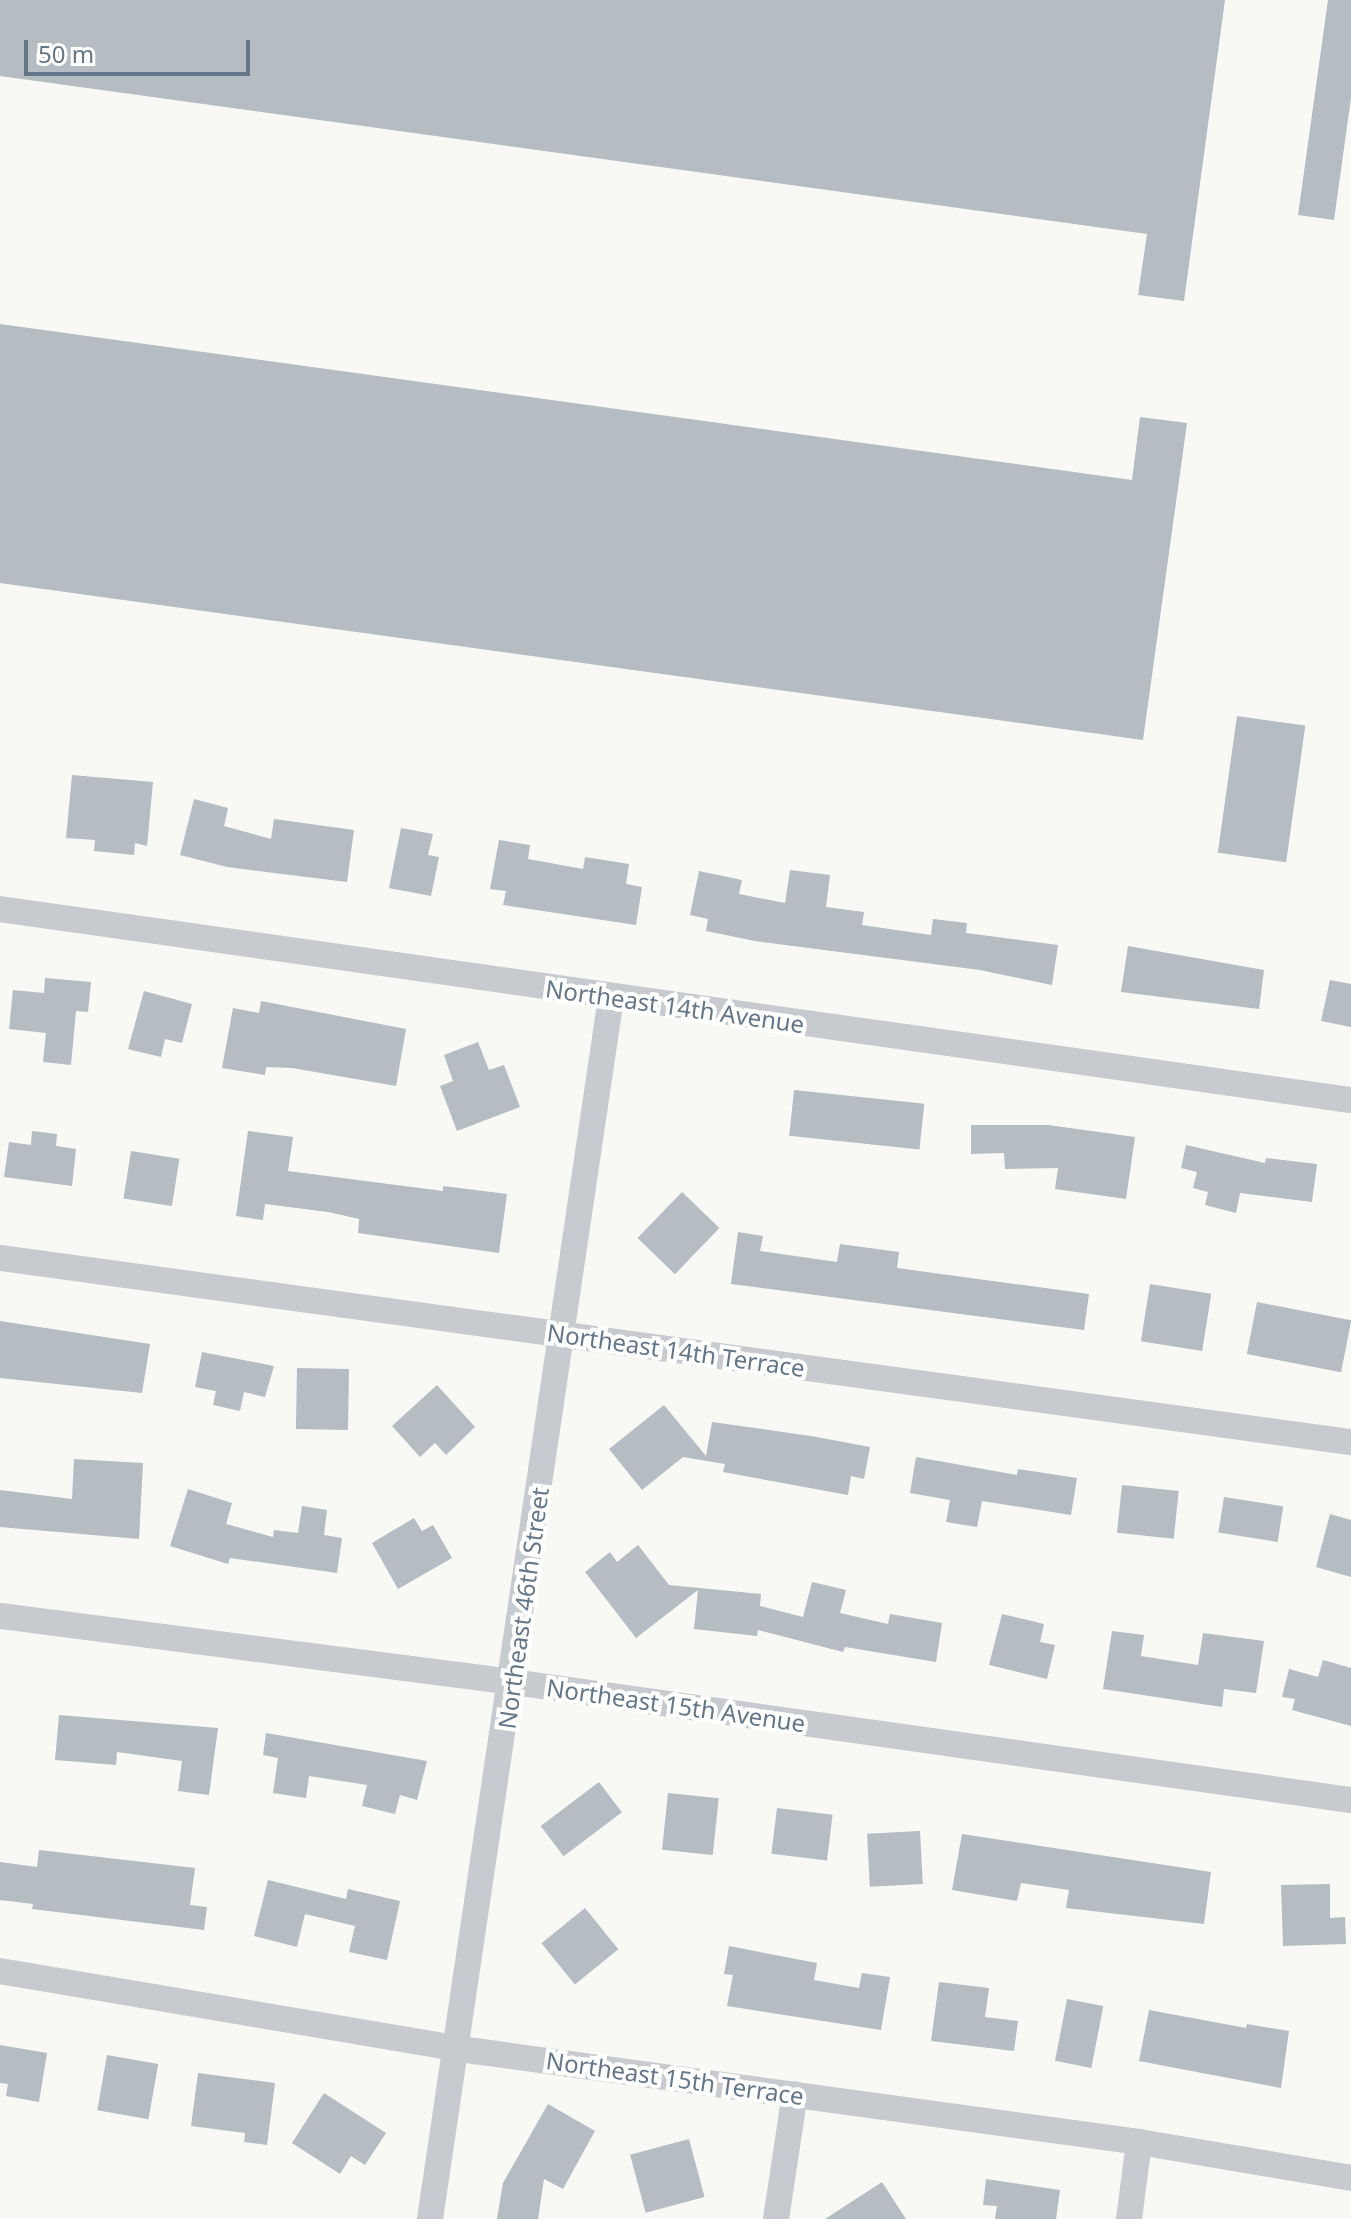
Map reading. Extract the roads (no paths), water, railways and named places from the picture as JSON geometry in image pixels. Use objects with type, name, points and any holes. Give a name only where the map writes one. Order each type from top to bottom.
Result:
[{"type":"street","name":"Northeast 14th Avenue","points":[[0,909],[1351,1100]]},
{"type":"street","name":"Northeast 46th Street","points":[[430,2219],[513,1682],[611,997]]},
{"type":"street","name":"Northeast 14th Terrace","points":[[0,1258],[1351,1442]]},
{"type":"street","name":"Northeast 15th Avenue","points":[[0,1616],[513,1682],[1351,1800]]},
{"type":"street","name":"Northeast 15th Terrace","points":[[0,1971],[458,2048],[1139,2142],[1351,2178]]},
{"type":"street","points":[[776,2219],[795,2094]]},
{"type":"street","points":[[1129,2219],[1139,2142]]}]
